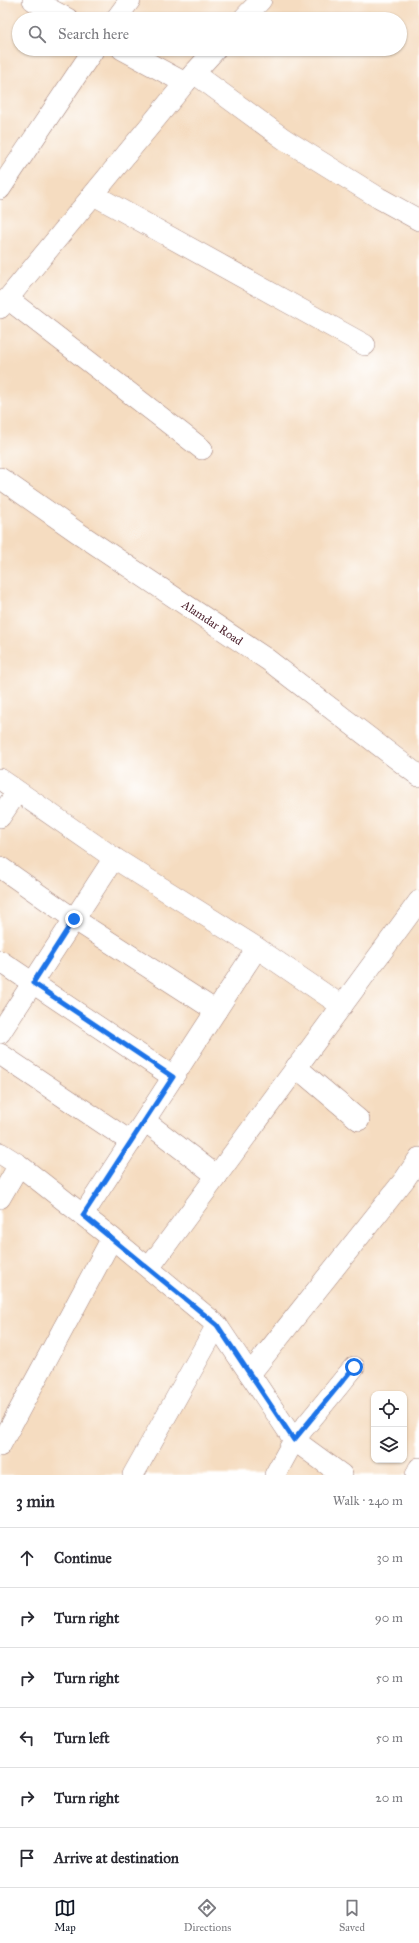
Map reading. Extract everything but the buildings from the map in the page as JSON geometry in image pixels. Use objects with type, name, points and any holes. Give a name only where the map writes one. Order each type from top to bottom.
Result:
[{"type":"street","points":[[33,0],[55,12]]},
{"type":"street","points":[[121,12],[130,0]]},
{"type":"street","points":[[249,12],[260,0]]},
{"type":"street","points":[[0,189],[89,56]]},
{"type":"street","points":[[138,56],[190,78],[379,198],[419,220]]},
{"type":"street","points":[[202,449],[4,303],[210,56]]},
{"type":"street","points":[[94,194],[365,345]]},
{"type":"street","name":"Alamdar Road","points":[[0,478],[77,532],[268,660],[419,776]]},
{"type":"street","points":[[0,779],[114,858],[257,948],[342,1006]]},
{"type":"street","points":[[0,817],[17,792]]},
{"type":"street","points":[[0,1033],[114,858]]},
{"type":"street","points":[[0,867],[74,919],[216,1011]]},
{"type":"street","points":[[149,1268],[419,901]]},
{"type":"street","points":[[83,1215],[257,948]]},
{"type":"street","points":[[0,961],[173,1077]]},
{"type":"street","points":[[0,1054],[131,1142]]},
{"type":"street","points":[[296,1067],[359,1120]]},
{"type":"street","points":[[145,1121],[217,1176]]},
{"type":"street","points":[[0,1153],[19,1165],[83,1215],[217,1325],[294,1440],[342,1475]]},
{"type":"street","points":[[250,1374],[405,1179],[419,1158]]},
{"type":"street","points":[[0,1198],[19,1165]]},
{"type":"street","points":[[0,1446],[112,1238]]},
{"type":"street","points":[[133,1475],[217,1325]]},
{"type":"street","points":[[275,1475],[294,1440],[354,1367]]},
{"type":"street","points":[[416,1475],[419,1468]]},
{"type":"route","points":[[74,919],[33,983],[173,1077],[83,1215],[217,1325],[294,1440],[354,1367]]}]
